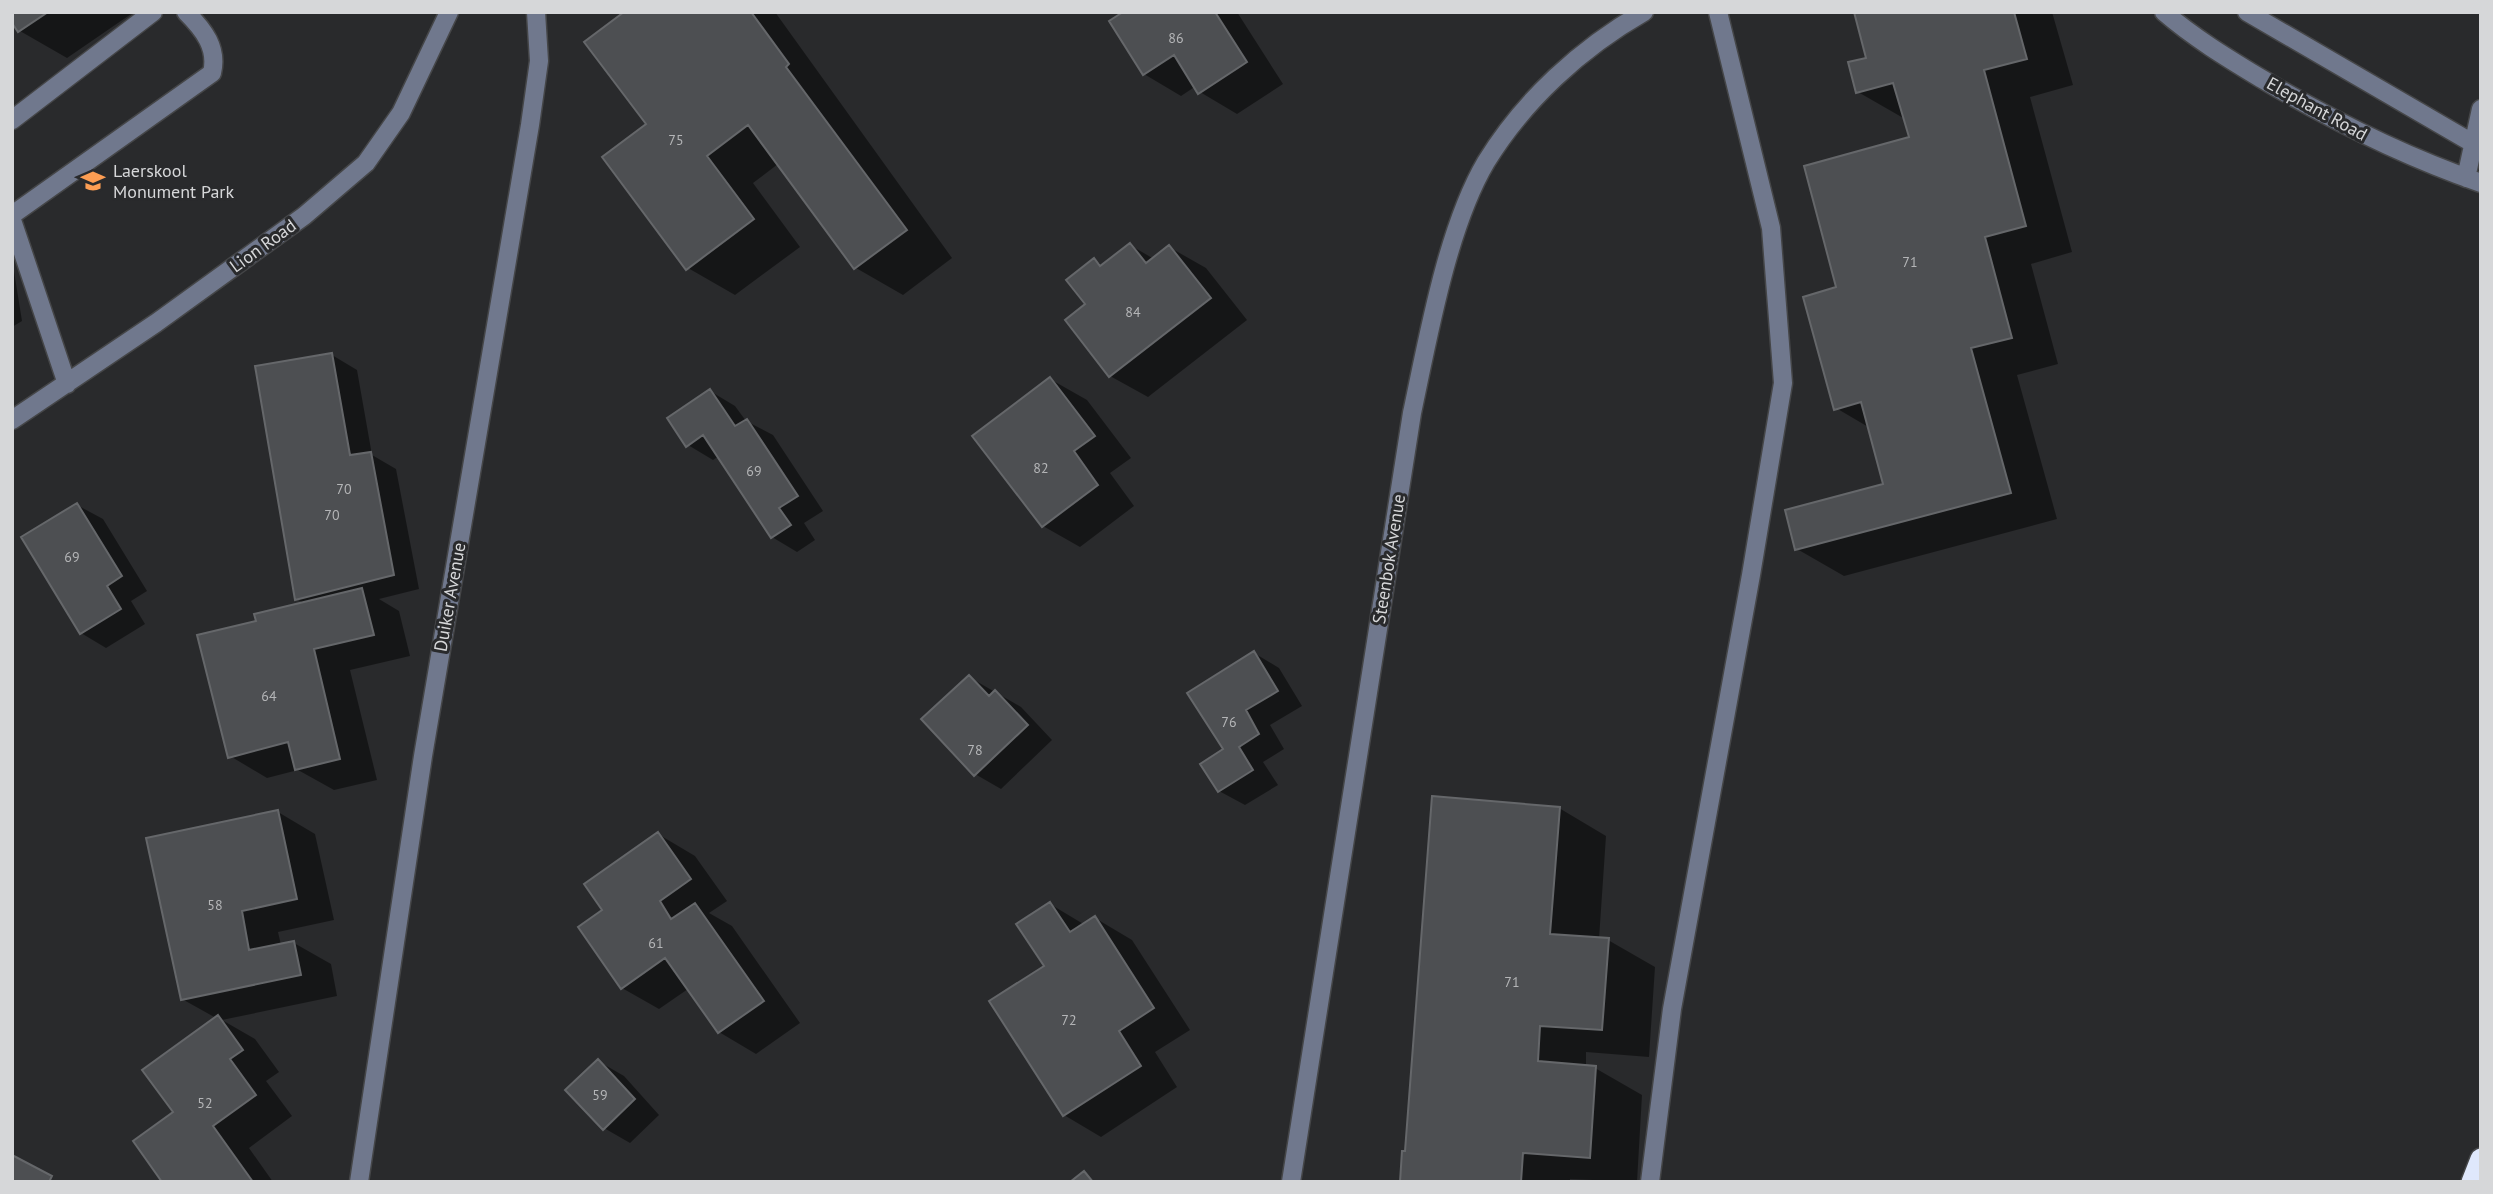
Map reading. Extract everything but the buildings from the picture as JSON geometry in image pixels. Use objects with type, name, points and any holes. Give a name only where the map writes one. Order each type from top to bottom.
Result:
[{"type":"highway","points":[[2472,1182],[2481,1158]]},
{"type":"street","points":[[14,114],[153,12]]},
{"type":"street","points":[[67,383],[12,217],[212,74],[216,59],[209,40],[186,12]]},
{"type":"street","name":"Lion Road","points":[[12,420],[304,216],[366,163],[401,113],[449,12]]},
{"type":"street","name":"Duiker Avenue","points":[[359,1182],[423,756],[530,125],[539,61],[536,12]]},
{"type":"street","name":"Steenbok Avenue","points":[[1291,1182],[1412,413],[1433,314],[1456,237],[1485,164],[1512,125],[1550,80],[1644,12]]},
{"type":"street","points":[[1650,1182],[1672,1009],[1783,383],[1771,228],[1718,12]]},
{"type":"street","name":"Elephant Road","points":[[2164,12],[2225,57],[2311,108],[2395,151],[2473,180]]},
{"type":"street","points":[[2247,12],[2477,147]]},
{"type":"street","points":[[2473,180],[2481,109]]},
{"type":"place","name":"Laerskool Monument Park","points":[[93,181]]}]
